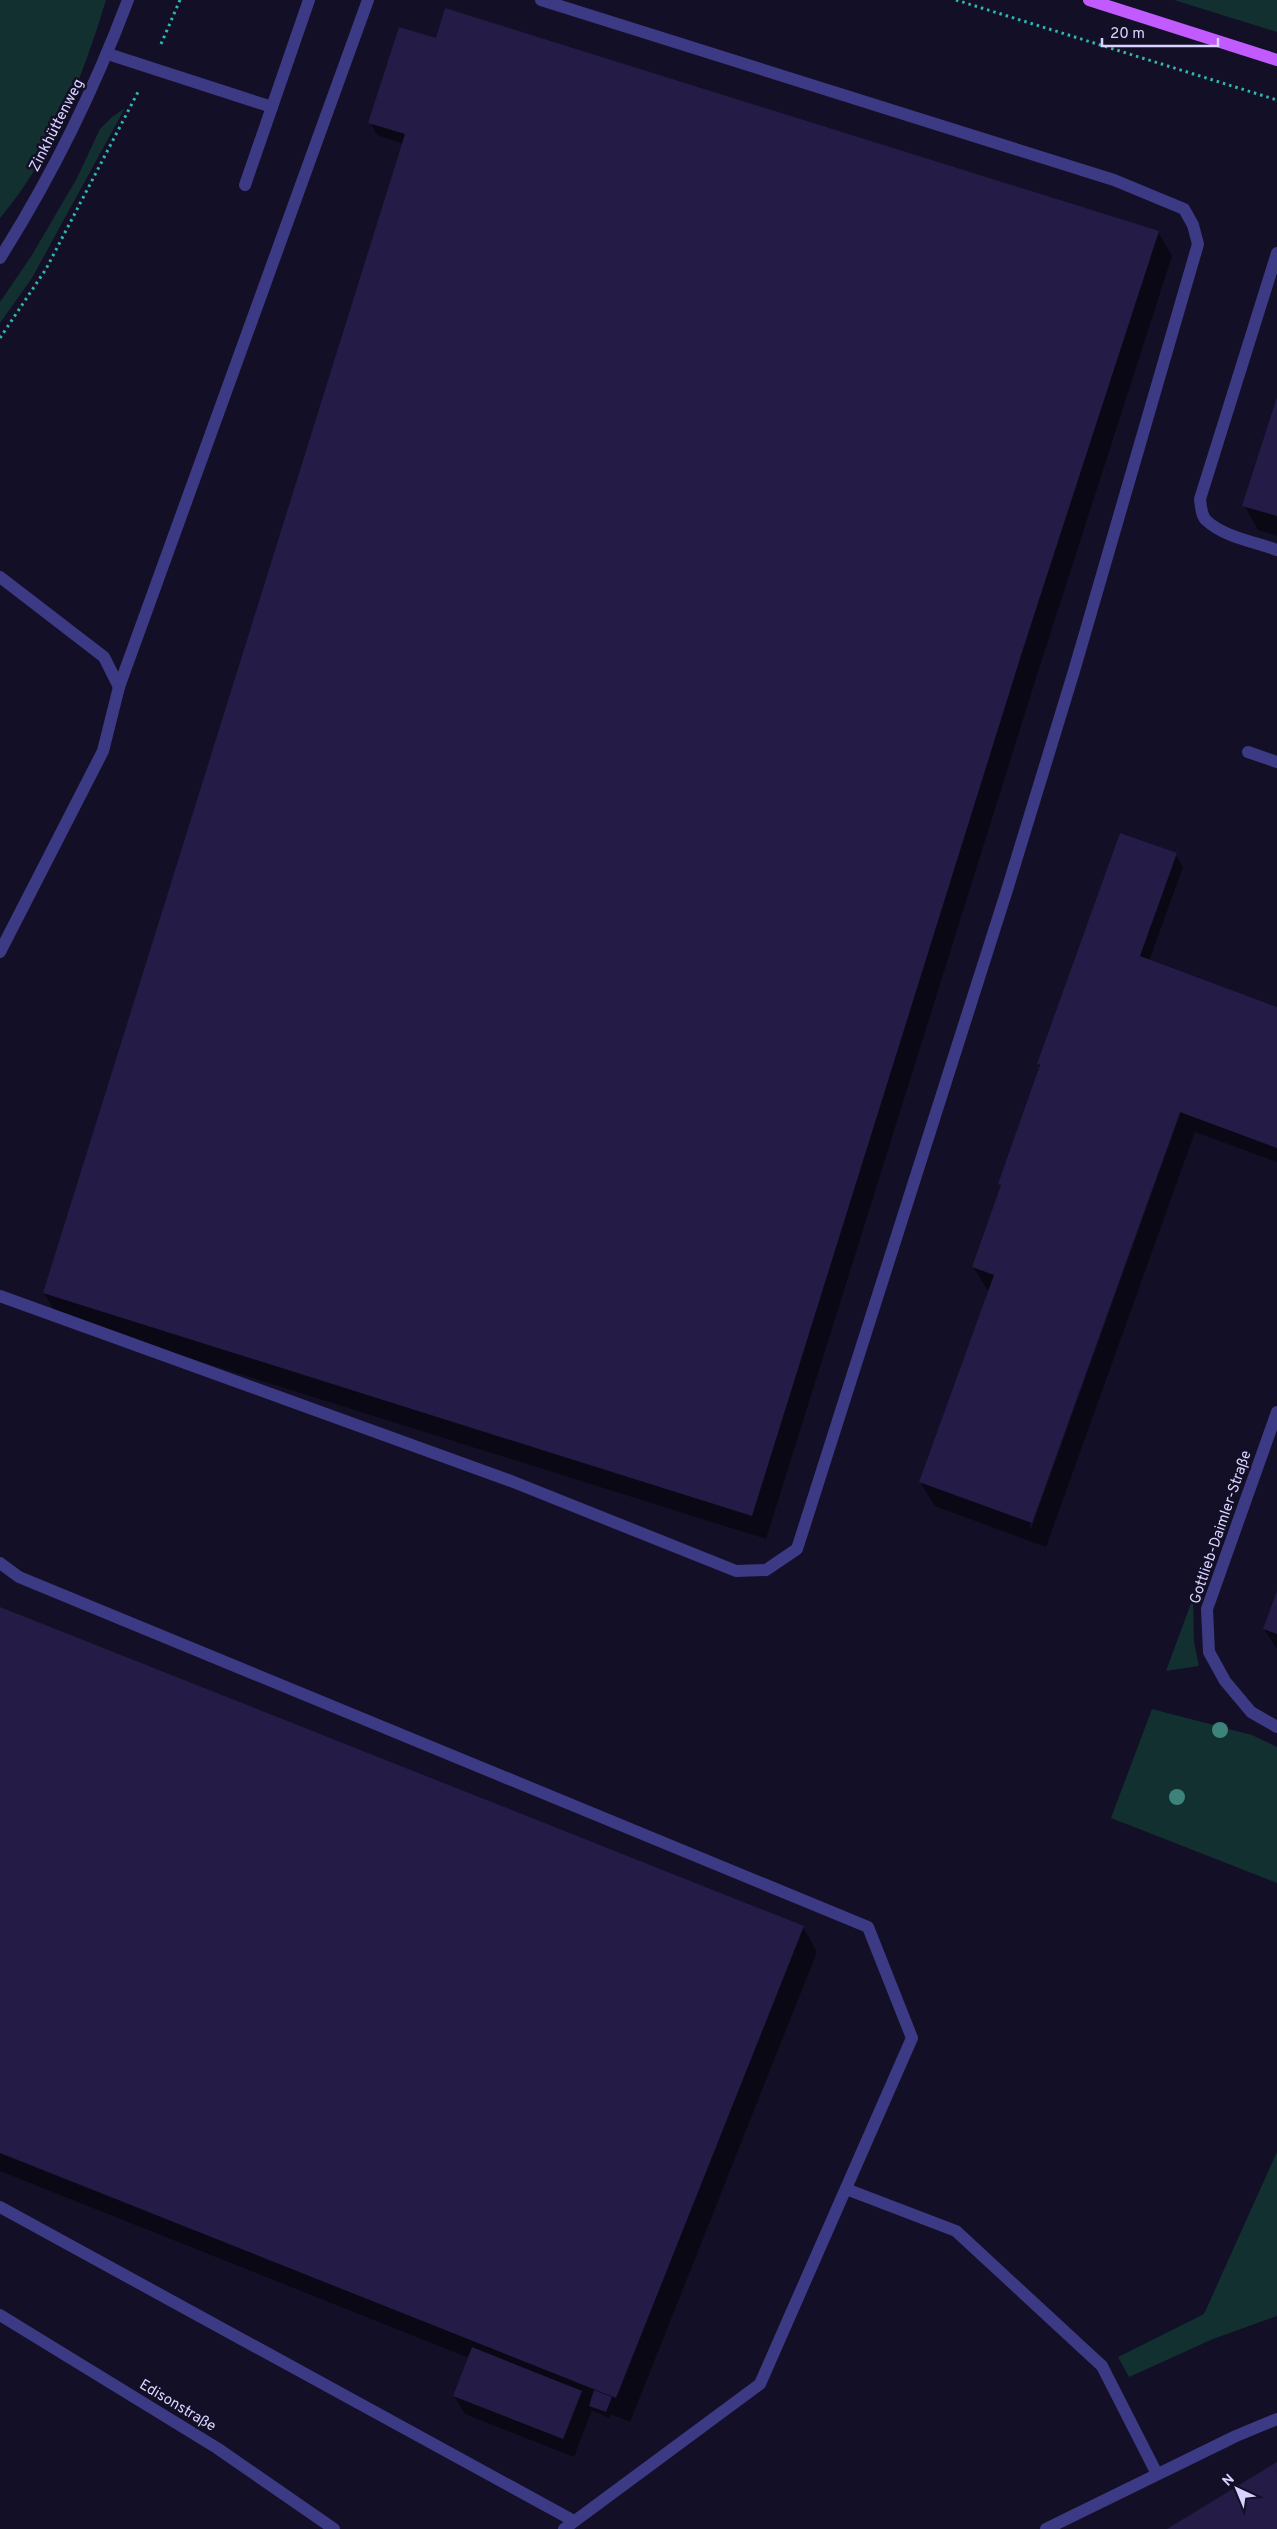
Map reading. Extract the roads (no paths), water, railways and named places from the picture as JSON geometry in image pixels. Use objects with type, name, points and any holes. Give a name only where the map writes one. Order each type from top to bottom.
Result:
[{"type":"main road","points":[[1089,0],[1277,60]]},
{"type":"street","name":"Zinkhüttenweg","points":[[0,258],[29,213],[85,106],[108,54],[128,0]]},
{"type":"street","points":[[245,185],[309,0]]},
{"type":"street","points":[[0,952],[103,751],[119,687],[368,0]]},
{"type":"street","points":[[1,1298],[511,1481],[736,1571],[766,1570],[796,1549],[1010,881],[1074,671],[1198,244],[1193,224],[1184,209],[1114,180],[541,0]]},
{"type":"street","points":[[108,54],[272,107]]},
{"type":"street","points":[[1277,253],[1200,499],[1201,511],[1206,521],[1230,534],[1277,550]]},
{"type":"street","points":[[0,577],[104,657],[119,687]]},
{"type":"street","points":[[1248,752],[1277,762]]},
{"type":"street","name":"Gottlieb-Daimler-Straße","points":[[1277,1412],[1207,1609],[1209,1652],[1225,1682],[1251,1712],[1277,1727]]},
{"type":"street","points":[[0,1563],[18,1576],[868,1928],[912,2038],[760,2384],[569,2525],[0,2207]]},
{"type":"street","points":[[846,2189],[956,2231],[1102,2366],[1157,2474]]},
{"type":"street","name":"Edisonstraße","points":[[0,2315],[217,2448],[334,2529]]},
{"type":"street","points":[[1046,2529],[1236,2436],[1277,2419]]}]
